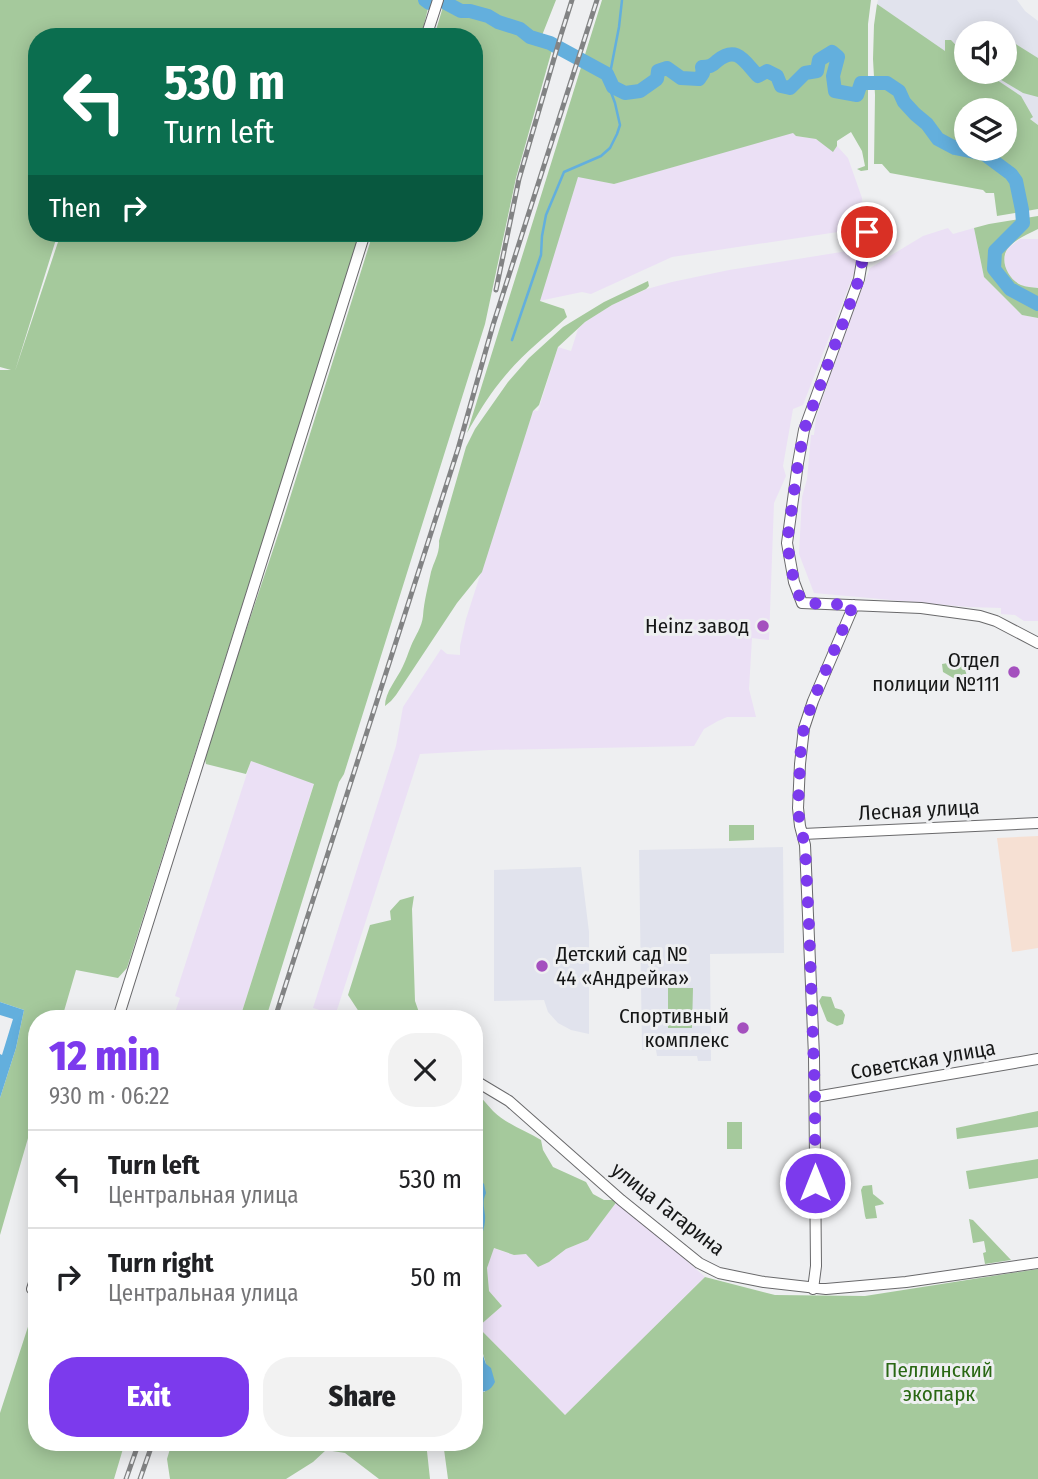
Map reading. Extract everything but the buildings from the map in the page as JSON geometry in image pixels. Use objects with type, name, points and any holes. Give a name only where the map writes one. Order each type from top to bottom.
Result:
[{"type":"street","points":[[429,28],[438,0]]},
{"type":"street","points":[[867,232],[859,279],[804,430],[787,543],[794,582],[802,603],[921,608],[980,616],[996,621],[1038,643]]},
{"type":"street","points":[[121,1010],[362,242]]},
{"type":"street","points":[[813,1289],[816,1266],[815,1097],[809,925],[803,834],[798,808],[804,727],[853,605]]},
{"type":"street","name":"Лесная улица","points":[[803,834],[1038,824]]},
{"type":"street","name":"Советская улица","points":[[815,1097],[1038,1059]]},
{"type":"street","name":"улица Гагарина","points":[[483,1085],[509,1101],[621,1200],[699,1263],[719,1273],[813,1289],[842,1289],[1038,1263]]},
{"type":"shaded area","points":[[878,0],[1017,0],[1025,11],[1038,21],[1038,125],[1017,108],[1017,98],[1004,98],[986,84],[1017,84],[1017,21],[954,21],[954,59],[877,4]]},
{"type":"shaded area","points":[[793,132],[796,136],[816,139],[833,151],[837,146],[848,158],[862,198],[864,228],[672,257],[591,294],[582,292],[539,301],[578,176],[614,184]]},
{"type":"shaded area","points":[[948,228],[953,234],[974,228],[984,277],[1022,315],[1038,318],[1038,621],[1024,621],[1015,615],[1001,614],[1001,608],[814,593],[799,554],[802,497],[807,479],[811,435],[814,435],[816,418],[870,268],[923,236]]},
{"type":"shaded area","points":[[1020,239],[1038,239],[1038,288],[1023,286],[1013,280],[1006,270],[1004,259],[1007,249]]},
{"type":"shaded area","points":[[860,249],[861,255],[803,405],[793,409],[783,466],[786,476],[774,503],[769,640],[752,638],[749,689],[756,717],[727,717],[718,721],[704,729],[694,746],[420,754],[337,1010],[313,1008],[396,746],[403,707],[441,649],[447,654],[460,655],[466,619],[533,410],[538,411],[558,347],[571,351],[578,329],[585,322],[612,305],[647,289],[729,270]]},
{"type":"shaded area","points":[[251,761],[314,783],[243,1010],[176,1010],[180,998],[175,996]]},
{"type":"shaded area","points":[[1038,836],[1038,948],[1012,952],[997,838]]},
{"type":"shaded area","points":[[783,847],[784,953],[710,954],[711,1061],[698,1061],[697,1056],[657,1056],[656,1050],[642,1050],[639,850]]},
{"type":"shaded area","name":"Детский сад № 44 «Андрейка»","points":[[581,867],[589,932],[589,1034],[571,1030],[558,1023],[548,1012],[544,1000],[494,1001],[494,870]]},
{"type":"shaded area","points":[[618,1200],[705,1277],[565,1415],[483,1332],[483,1323],[502,1306],[489,1291],[487,1268],[493,1248],[514,1255],[526,1254],[549,1262],[566,1249],[588,1240]]},
{"type":"green space","points":[[0,0],[430,0],[423,28],[28,28],[28,242],[55,242],[15,371],[58,242],[357,242],[127,968],[118,978],[76,970],[64,1010],[28,1010],[28,1138],[0,1235],[0,1098],[16,1048],[24,1010],[0,1002],[0,370],[11,370],[0,367]]},
{"type":"green space","points":[[445,0],[556,0],[539,43],[552,50],[516,178],[485,324],[268,1010],[243,1010],[314,784],[251,761],[246,774],[206,764],[211,735],[283,520],[370,242],[483,242],[483,28],[437,28]]},
{"type":"green space","points":[[602,0],[871,0],[868,24],[868,170],[857,169],[865,166],[862,151],[851,132],[837,141],[833,152],[816,139],[796,136],[793,133],[614,184],[578,177],[540,301],[564,309],[567,317],[507,373],[486,400],[467,433]]},
{"type":"green space","points":[[877,4],[945,51],[945,40],[951,40],[954,43],[954,84],[1003,84],[1021,96],[1033,117],[1030,119],[1038,125],[1038,209],[997,216],[994,193],[890,173],[882,164],[874,164],[873,59]]},
{"type":"green space","points":[[1017,45],[1038,58],[1038,97],[1023,93],[1008,84],[1017,84]]},
{"type":"green space","points":[[1038,216],[1038,229],[1012,244],[1004,257],[1006,268],[1016,282],[1038,288],[1038,318],[1022,315],[984,277],[974,228]]},
{"type":"green space","points":[[648,281],[649,286],[646,289],[612,305],[585,322],[558,347],[539,405],[533,411],[482,572],[457,603],[396,695],[385,706],[389,691],[421,624],[439,541],[466,447],[475,429],[508,382],[529,358],[563,327],[604,302]]},
{"type":"green space","points":[[960,661],[964,664],[967,677],[955,679],[943,672],[942,664]]},
{"type":"green space","points":[[729,825],[754,825],[754,840],[729,841]]},
{"type":"green space","points":[[414,896],[412,909],[415,1001],[418,1010],[358,1010],[348,995],[370,925],[391,920],[390,911],[400,900]]},
{"type":"green space","points":[[668,988],[693,988],[692,1028],[668,1028]]},
{"type":"green space","points":[[822,996],[831,997],[835,1008],[842,1010],[845,1015],[843,1024],[837,1026],[827,1021],[819,1001]]},
{"type":"green space","name":"Пеллинский экопарк","points":[[483,1100],[498,1116],[541,1140],[543,1150],[553,1167],[586,1182],[593,1194],[604,1200],[618,1200],[588,1240],[566,1249],[538,1267],[526,1254],[514,1255],[494,1248],[487,1268],[489,1291],[502,1306],[483,1323]]},
{"type":"green space","points":[[1038,1111],[1038,1127],[957,1139],[956,1128]]},
{"type":"green space","points":[[727,1122],[742,1122],[742,1149],[727,1149]]},
{"type":"green space","points":[[1038,1159],[1038,1178],[969,1189],[966,1171]]},
{"type":"green space","points":[[872,1185],[873,1194],[884,1204],[875,1206],[877,1218],[866,1219],[861,1190],[863,1186]]},
{"type":"green space","points":[[969,1219],[1011,1260],[985,1264],[984,1241],[973,1243]]},
{"type":"green space","name":"Пеллинский экопарк","points":[[1038,1269],[1038,1479],[448,1479],[444,1451],[483,1451],[486,1364],[483,1332],[565,1415],[705,1277],[775,1295],[865,1296]]},
{"type":"green space","points":[[28,1327],[28,1451],[122,1451],[114,1479],[0,1479],[0,1413]]},
{"type":"green space","points":[[169,1451],[325,1451],[286,1479],[170,1479],[167,1459]]},
{"type":"green space","points":[[332,1451],[427,1451],[430,1479],[379,1479],[345,1453]]},
{"type":"water","points":[[0,1002],[24,1010],[16,1048],[0,1098],[0,1054],[2,1055],[13,1019],[0,1015]]},
{"type":"water","points":[[483,1183],[486,1193],[483,1231]]},
{"type":"water","points":[[483,1356],[491,1368],[495,1382],[489,1390],[484,1391]]},
{"type":"waterway","points":[[425,0],[429,3]]},
{"type":"waterway","points":[[512,340],[541,255],[546,215],[564,172],[601,156],[610,148],[620,125],[608,84],[622,0]]},
{"type":"waterway","points":[[446,3],[461,11],[488,16],[520,29],[530,37],[550,43],[607,74],[613,87],[625,93],[640,91],[657,79],[658,71],[667,68],[681,78],[699,79],[703,73],[702,67],[710,66],[730,54],[744,60],[758,76],[767,71],[777,76],[781,86],[790,88],[805,73],[817,71],[819,60],[832,52],[838,57],[833,76],[835,91],[857,95],[861,83],[887,83],[899,91],[904,102],[938,139],[955,148],[984,154],[1011,174],[1016,181],[1023,223],[995,251],[994,269],[1010,289],[1038,304]]},
{"type":"railway","points":[[496,290],[519,179],[572,0]]},
{"type":"railway","points":[[278,1010],[458,449],[493,325],[597,0]]},
{"type":"railway","points":[[126,1479],[136,1451]]},
{"type":"railway","points":[[140,1479],[150,1451]]},
{"type":"place","name":"Heinz завод","points":[[763,626]]},
{"type":"place","name":"Отдел полиции №111","points":[[1014,672]]},
{"type":"place","name":"Детский сад № 44 «Андрейка»","points":[[542,966]]},
{"type":"place","name":"Спортивный комплекс","points":[[743,1028]]},
{"type":"route","points":[[815,1183],[809,925],[805,845],[798,808],[801,744],[813,701],[853,605],[802,603],[794,582],[787,543],[804,430],[859,279],[867,232]]}]
